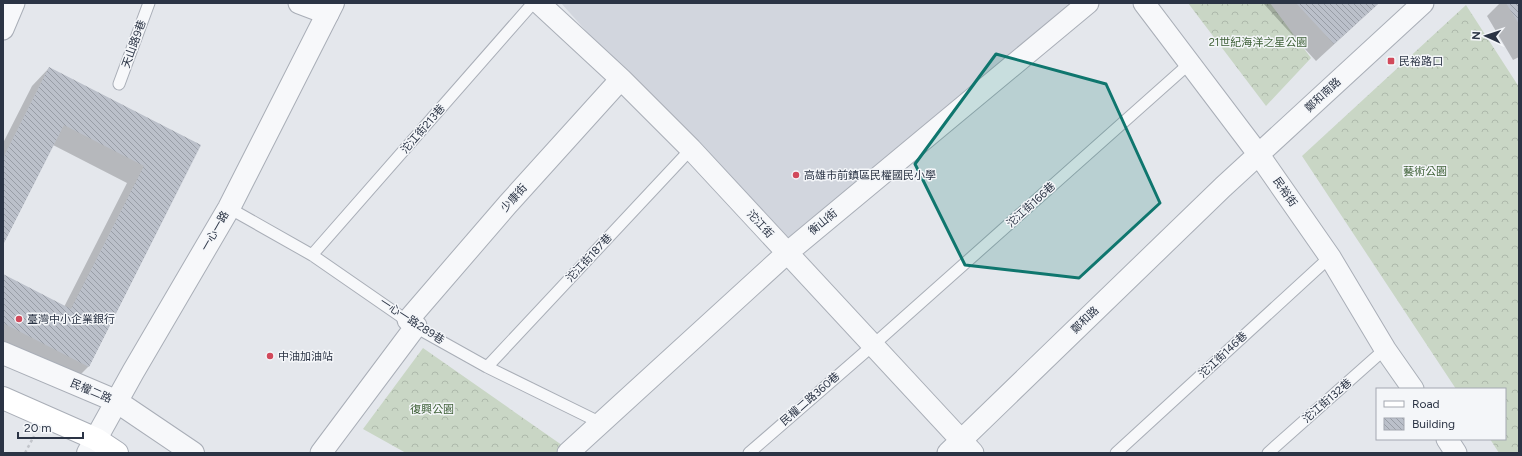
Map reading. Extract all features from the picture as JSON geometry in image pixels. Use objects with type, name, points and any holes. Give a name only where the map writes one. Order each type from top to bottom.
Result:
[{"type":"main road","points":[[3,398],[92,446],[117,453]]},
{"type":"street","points":[[3,29],[14,3]]},
{"type":"street","points":[[299,3],[330,8]]},
{"type":"street","name":"沱江街","points":[[539,3],[621,79],[690,149],[872,346],[961,449]]},
{"type":"street","name":"衡山街","points":[[568,453],[787,253],[1088,3]]},
{"type":"street","name":"民裕街","points":[[1144,3],[1259,154],[1330,257],[1386,349],[1412,388]]},
{"type":"street","name":"鄭和南路","points":[[1222,187],[1423,3]]},
{"type":"street","name":"一心一路","points":[[92,446],[116,401],[229,208],[330,8]]},
{"type":"street","name":"少康街","points":[[322,453],[414,325],[508,204],[621,79]]},
{"type":"street","name":"鄭和路","points":[[961,449],[1222,187]]},
{"type":"street","name":"民權二路","points":[[3,353],[116,401],[194,453]]},
{"type":"street","points":[[1448,440],[1456,453]]},
{"type":"lane","name":"天山路9巷","points":[[119,84],[149,3]]},
{"type":"lane","name":"沱江街213巷","points":[[312,255],[533,3]]},
{"type":"lane","name":"沱江街166巷","points":[[872,346],[1190,63]]},
{"type":"lane","name":"沱江街187巷","points":[[487,367],[690,149]]},
{"type":"lane","name":"一心一路289巷","points":[[229,208],[312,255],[414,325],[487,367],[601,422]]},
{"type":"lane","name":"沱江街146巷","points":[[1116,453],[1330,257]]},
{"type":"lane","name":"民權二路360巷","points":[[749,453],[872,346]]},
{"type":"lane","name":"沱江街132巷","points":[[1268,453],[1386,349]]},
{"type":"highlighted area","points":[[996,54],[1106,84],[1160,203],[1079,278],[965,265],[915,164]]},
{"type":"shaded area","name":"高雄市前鎮區民權國民小學","points":[[561,3],[1075,3],[789,238],[605,52]]},
{"type":"green space","name":"21世紀海洋之星公園","points":[[1188,3],[1270,3],[1311,58],[1266,106]]},
{"type":"green space","name":"藝術公園","points":[[1466,5],[1519,87],[1519,453],[1499,453],[1491,440],[1506,440],[1506,388],[1455,388],[1302,156]]},
{"type":"green space","name":"復興公園","points":[[423,348],[569,450],[566,453],[406,453],[363,429]]},
{"type":"building","points":[[1296,3],[1379,3],[1334,44]]},
{"type":"building","points":[[1506,3],[1519,3],[1519,24]]},
{"type":"building","points":[[49,67],[201,145],[89,367],[3,323],[3,274],[71,309],[144,166],[64,125],[3,245],[3,158]]},
{"type":"place","name":"民裕路口","points":[[1391,61]]},
{"type":"place","name":"高雄市前鎮區民權國民小學","points":[[796,175]]},
{"type":"place","name":"臺灣中小企業銀行","points":[[19,319]]},
{"type":"place","name":"中油加油站","points":[[270,356]]}]
